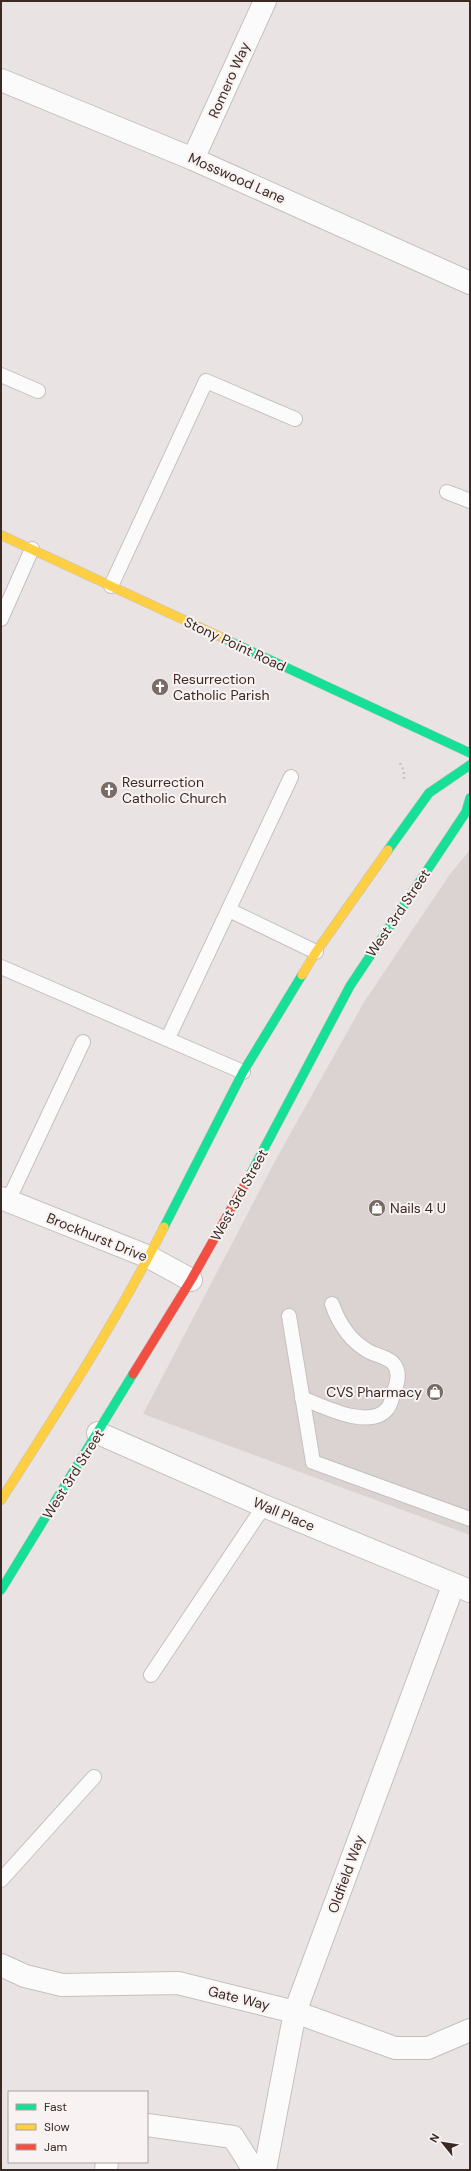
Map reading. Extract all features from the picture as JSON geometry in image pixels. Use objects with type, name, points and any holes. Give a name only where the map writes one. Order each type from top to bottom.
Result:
[{"type":"main road","name":"Stony Point Road","points":[[1,535],[470,753]]},
{"type":"main road","points":[[1,1500],[79,1377],[149,1257],[243,1072],[316,952],[429,792],[470,765]]},
{"type":"main road","name":"West 3rd Street","points":[[1,1590],[191,1280],[270,1139],[350,986],[407,898],[466,812],[470,798]]},
{"type":"street","name":"Romero Way","points":[[194,159],[265,1]]},
{"type":"street","name":"Mosswood Lane","points":[[1,80],[194,159],[470,283]]},
{"type":"street","name":"Brockhurst Drive","points":[[5,1199],[149,1257],[191,1280]]},
{"type":"street","name":"Wall Place","points":[[98,1433],[264,1506],[462,1588]]},
{"type":"street","name":"Oldfield Way","points":[[265,2170],[295,2012],[462,1588]]},
{"type":"street","name":"Gate Way","points":[[1,1965],[25,1976],[62,1985],[178,1983],[295,2012],[395,2048],[428,2048],[470,2030]]},
{"type":"street","points":[[148,2125],[233,2137],[254,2170]]},
{"type":"lane","points":[[1,375],[38,391]]},
{"type":"lane","points":[[111,586],[206,381],[295,419]]},
{"type":"lane","points":[[446,492],[470,502]]},
{"type":"lane","points":[[1,619],[32,549]]},
{"type":"lane","points":[[168,1038],[291,777]]},
{"type":"lane","points":[[229,910],[316,952]]},
{"type":"lane","points":[[1,967],[168,1038],[243,1072]]},
{"type":"lane","points":[[5,1199],[83,1042]]},
{"type":"lane","points":[[302,1398],[353,1418],[379,1415],[388,1408],[398,1383],[397,1370],[392,1362],[368,1351],[352,1339],[339,1323],[332,1304]]},
{"type":"lane","points":[[289,1316],[313,1462],[470,1519]]},
{"type":"lane","points":[[151,1675],[264,1506]]},
{"type":"lane","points":[[1,1880],[94,1778]]},
{"type":"path","points":[[400,763],[404,771],[404,779]]},
{"type":"shaded area","points":[[470,850],[470,1535],[143,1414],[275,1161],[364,1002],[450,874]]},
{"type":"traffic: fast","points":[[225,639],[470,753]]},
{"type":"traffic: fast","points":[[388,850],[429,793],[470,765]]},
{"type":"traffic: fast","points":[[249,1177],[350,986],[466,812],[470,798]]},
{"type":"traffic: fast","points":[[164,1227],[243,1072],[302,975]]},
{"type":"traffic: fast","points":[[1,1590],[133,1374]]},
{"type":"traffic: slow","points":[[1,535],[225,639]]},
{"type":"traffic: slow","points":[[302,975],[316,952],[388,850]]},
{"type":"traffic: slow","points":[[1,1500],[65,1400],[106,1332],[164,1227]]},
{"type":"traffic: jam","points":[[133,1374],[191,1280],[249,1177]]},
{"type":"place","name":"Resurrection Catholic Parish","points":[[160,687]]},
{"type":"place","name":"Resurrection Catholic Church","points":[[109,790]]},
{"type":"place","name":"Nails 4 U","points":[[377,1208]]},
{"type":"place","name":"CVS Pharmacy","points":[[435,1392]]}]
